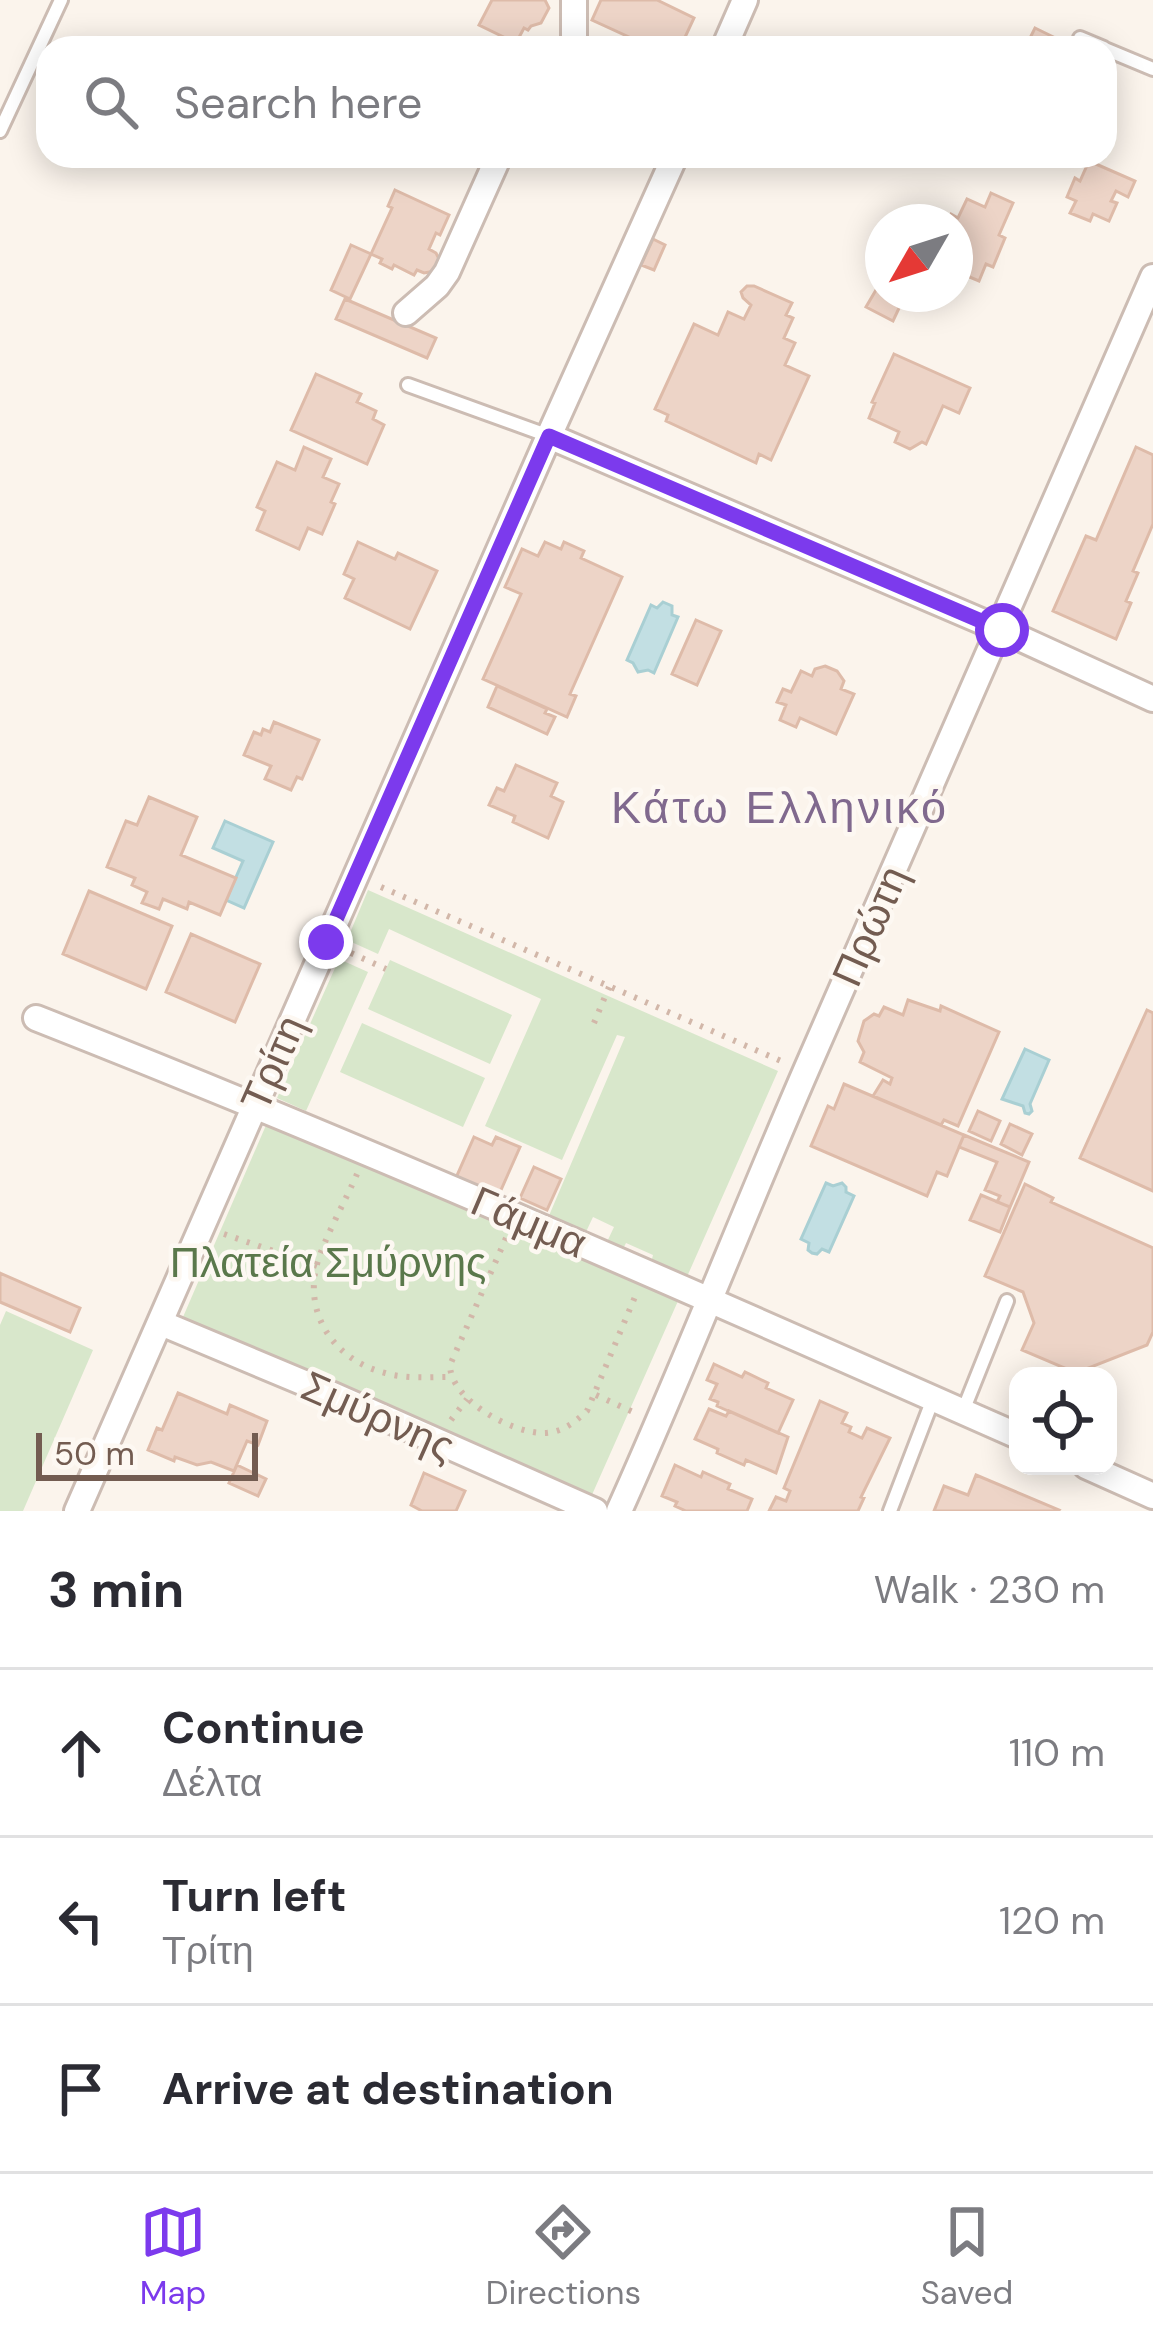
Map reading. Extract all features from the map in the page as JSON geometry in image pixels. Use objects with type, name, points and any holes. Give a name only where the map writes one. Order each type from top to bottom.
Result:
[{"type":"street","points":[[574,0],[574,36]]},
{"type":"street","points":[[729,36],[745,0]]},
{"type":"street","points":[[406,313],[447,272],[494,168]]},
{"type":"street","name":"Τρίτη","points":[[77,1511],[670,168]]},
{"type":"street","name":"Πρώτη","points":[[619,1511],[1153,277]]},
{"type":"street","points":[[549,436],[1153,699]]},
{"type":"street","name":"Γάμμα","points":[[36,1018],[255,1104],[1009,1432]]},
{"type":"street","name":"Σμύρνης","points":[[160,1323],[595,1511]]},
{"type":"street","points":[[1106,1475],[1153,1496]]},
{"type":"lane","points":[[44,36],[61,0]]},
{"type":"lane","points":[[0,131],[36,54]]},
{"type":"lane","points":[[1117,54],[1153,69]]},
{"type":"lane","points":[[408,385],[549,436]]},
{"type":"lane","points":[[963,1411],[1007,1301]]},
{"type":"lane","points":[[890,1511],[933,1398]]},
{"type":"path","points":[[356,875],[806,1072]]},
{"type":"path","points":[[326,942],[386,969]]},
{"type":"path","points":[[594,1023],[609,987]]},
{"type":"path","points":[[366,1152],[316,1266],[318,1316],[327,1336],[362,1365],[403,1377],[450,1377]]},
{"type":"path","points":[[515,1216],[450,1365],[450,1377],[467,1400],[508,1423],[543,1433],[574,1423],[587,1411],[645,1272]]},
{"type":"path","points":[[201,1226],[316,1266]]},
{"type":"path","points":[[595,1395],[659,1423]]},
{"type":"green space","points":[[368,890],[778,1071],[686,1279],[651,1263],[653,1255],[626,1243],[622,1251],[606,1244],[614,1227],[593,1217],[585,1234],[548,1218],[625,1037],[617,1035],[562,1160],[485,1126],[541,999],[389,929],[378,954],[347,940]]},
{"type":"green space","points":[[339,959],[368,972],[306,1111],[277,1098]]},
{"type":"green space","points":[[390,960],[512,1015],[490,1064],[368,1009]]},
{"type":"green space","points":[[362,1023],[485,1078],[463,1127],[340,1072]]},
{"type":"green space","name":"Πλατεία Σμύρνης","points":[[270,1116],[678,1301],[591,1497],[183,1317]]},
{"type":"green space","points":[[6,1311],[93,1350],[23,1511],[0,1511],[0,1325]]},
{"type":"water","points":[[663,602],[678,617],[654,673],[638,672],[627,660],[651,605],[657,608]]},
{"type":"water","points":[[225,821],[273,842],[244,908],[226,900],[243,861],[213,848]]},
{"type":"water","points":[[1025,1049],[1049,1060],[1029,1114],[1023,1106],[1002,1099]]},
{"type":"water","points":[[826,1183],[842,1183],[854,1196],[829,1252],[822,1249],[817,1254],[801,1239]]},
{"type":"building","points":[[492,0],[545,0],[549,8],[541,23],[524,28],[520,36],[502,36],[479,25]]},
{"type":"building","points":[[601,0],[657,0],[694,18],[686,36],[627,36],[592,20]]},
{"type":"building","points":[[1086,168],[1105,168],[1135,181],[1128,197],[1116,191],[1111,201],[1117,203],[1109,221],[1093,214],[1090,221],[1070,213],[1076,201],[1067,197],[1075,178],[1080,181]]},
{"type":"building","points":[[395,190],[449,215],[429,249],[439,259],[435,271],[417,270],[414,275],[394,265],[392,269],[371,254]]},
{"type":"building","points":[[991,193],[1013,203],[999,235],[1005,238],[993,267],[986,264],[979,281],[973,278],[973,204],[965,204],[967,199],[985,207]]},
{"type":"building","points":[[653,239],[665,245],[654,270],[641,265]]},
{"type":"building","points":[[351,245],[371,254],[350,299],[331,290]]},
{"type":"building","points":[[747,286],[792,303],[786,315],[793,318],[784,338],[795,343],[785,365],[809,376],[771,460],[759,454],[756,463],[666,421],[668,415],[655,409],[694,324],[718,335],[728,312],[744,319],[751,305],[741,292]]},
{"type":"building","points":[[345,299],[436,338],[427,358],[336,319]]},
{"type":"building","points":[[876,312],[897,312],[893,321]]},
{"type":"building","points":[[894,354],[970,388],[959,413],[943,406],[926,444],[910,449],[895,442],[899,432],[869,418]]},
{"type":"building","points":[[316,374],[361,394],[357,402],[376,411],[373,419],[384,425],[367,464],[291,430]]},
{"type":"building","points":[[304,447],[331,459],[323,477],[339,484],[322,534],[308,528],[299,549],[257,530],[265,511],[257,507],[277,462],[295,470]]},
{"type":"building","points":[[1136,447],[1153,455],[1153,524],[1133,571],[1138,573],[1126,601],[1131,603],[1116,639],[1053,611],[1086,536],[1096,540]]},
{"type":"building","points":[[358,542],[437,571],[410,629],[345,598],[354,579],[344,574]]},
{"type":"building","points":[[545,542],[561,549],[564,542],[584,551],[581,558],[622,577],[570,694],[576,696],[567,717],[483,679],[521,594],[505,587],[522,549],[538,556]]},
{"type":"building","points":[[696,620],[721,631],[697,685],[672,674]]},
{"type":"building","points":[[825,666],[844,681],[841,689],[854,694],[836,734],[800,718],[796,727],[780,720],[786,705],[777,702],[783,689],[791,692],[801,671],[812,676],[815,669]]},
{"type":"building","points":[[497,686],[547,709],[545,713],[555,717],[547,734],[488,707]]},
{"type":"building","points":[[274,722],[319,740],[302,779],[297,777],[291,790],[265,779],[271,766],[244,755],[254,732],[270,732]]},
{"type":"building","points":[[516,765],[557,783],[551,796],[563,802],[548,838],[489,805],[497,788],[504,791]]},
{"type":"building","points":[[149,797],[197,817],[181,855],[236,878],[220,915],[189,902],[187,909],[163,899],[159,909],[142,903],[147,892],[132,885],[135,878],[107,867],[126,821],[137,825]]},
{"type":"building","points":[[89,891],[172,926],[146,989],[63,954]]},
{"type":"building","points":[[191,934],[260,964],[235,1022],[166,992]]},
{"type":"building","points":[[908,1000],[940,1011],[941,1006],[999,1032],[958,1126],[944,1120],[941,1125],[873,1096],[883,1080],[890,1084],[892,1078],[860,1062],[864,1052],[858,1041],[864,1021],[879,1016],[884,1007],[903,1015]]},
{"type":"building","points":[[1147,1010],[1153,1013],[1153,1191],[1080,1158]]},
{"type":"building","points":[[844,1084],[964,1135],[947,1176],[937,1172],[927,1196],[811,1146],[828,1106],[834,1109]]},
{"type":"building","points":[[978,1111],[1000,1121],[991,1141],[969,1131]]},
{"type":"building","points":[[1010,1124],[1032,1134],[1022,1155],[1001,1144]]},
{"type":"building","points":[[964,1135],[1029,1162],[1010,1207],[985,1190],[997,1162],[959,1147]]},
{"type":"building","points":[[474,1137],[492,1145],[496,1137],[520,1147],[497,1199],[455,1180]]},
{"type":"building","points":[[534,1167],[561,1179],[547,1210],[520,1198]]},
{"type":"building","points":[[1025,1184],[1053,1198],[1051,1202],[1153,1248],[1153,1332],[1147,1345],[1091,1367],[1062,1367],[1022,1350],[1034,1323],[1023,1292],[985,1276]]},
{"type":"building","points":[[981,1195],[1010,1207],[1000,1232],[970,1220]]},
{"type":"building","points":[[0,1273],[80,1308],[70,1332],[0,1302]]},
{"type":"building","points":[[714,1364],[742,1377],[745,1372],[793,1400],[778,1433],[710,1399],[717,1384],[707,1380]]},
{"type":"building","points":[[178,1393],[227,1414],[230,1405],[267,1421],[258,1445],[247,1441],[234,1471],[211,1462],[197,1465],[175,1457],[174,1461],[148,1450]]},
{"type":"building","points":[[820,1401],[847,1413],[842,1423],[851,1427],[849,1432],[862,1438],[867,1428],[890,1438],[858,1511],[769,1511],[776,1497],[786,1501],[790,1491],[784,1488]]},
{"type":"building","points":[[709,1409],[726,1416],[729,1411],[788,1437],[776,1473],[746,1460],[744,1465],[695,1439]]},
{"type":"building","points":[[237,1465],[266,1479],[258,1496],[229,1483]]},
{"type":"building","points":[[675,1465],[730,1484],[728,1489],[752,1499],[747,1511],[686,1511],[675,1506],[677,1502],[662,1496]]},
{"type":"building","points":[[424,1473],[465,1491],[456,1511],[422,1511],[411,1505]]},
{"type":"building","points":[[976,1475],[1059,1510],[934,1511],[944,1486],[968,1495]]},
{"type":"district","name":"Κάτω Ελληνικό","points":[[780,807]]},
{"type":"route","points":[[326,942],[549,436],[1002,630]]}]
